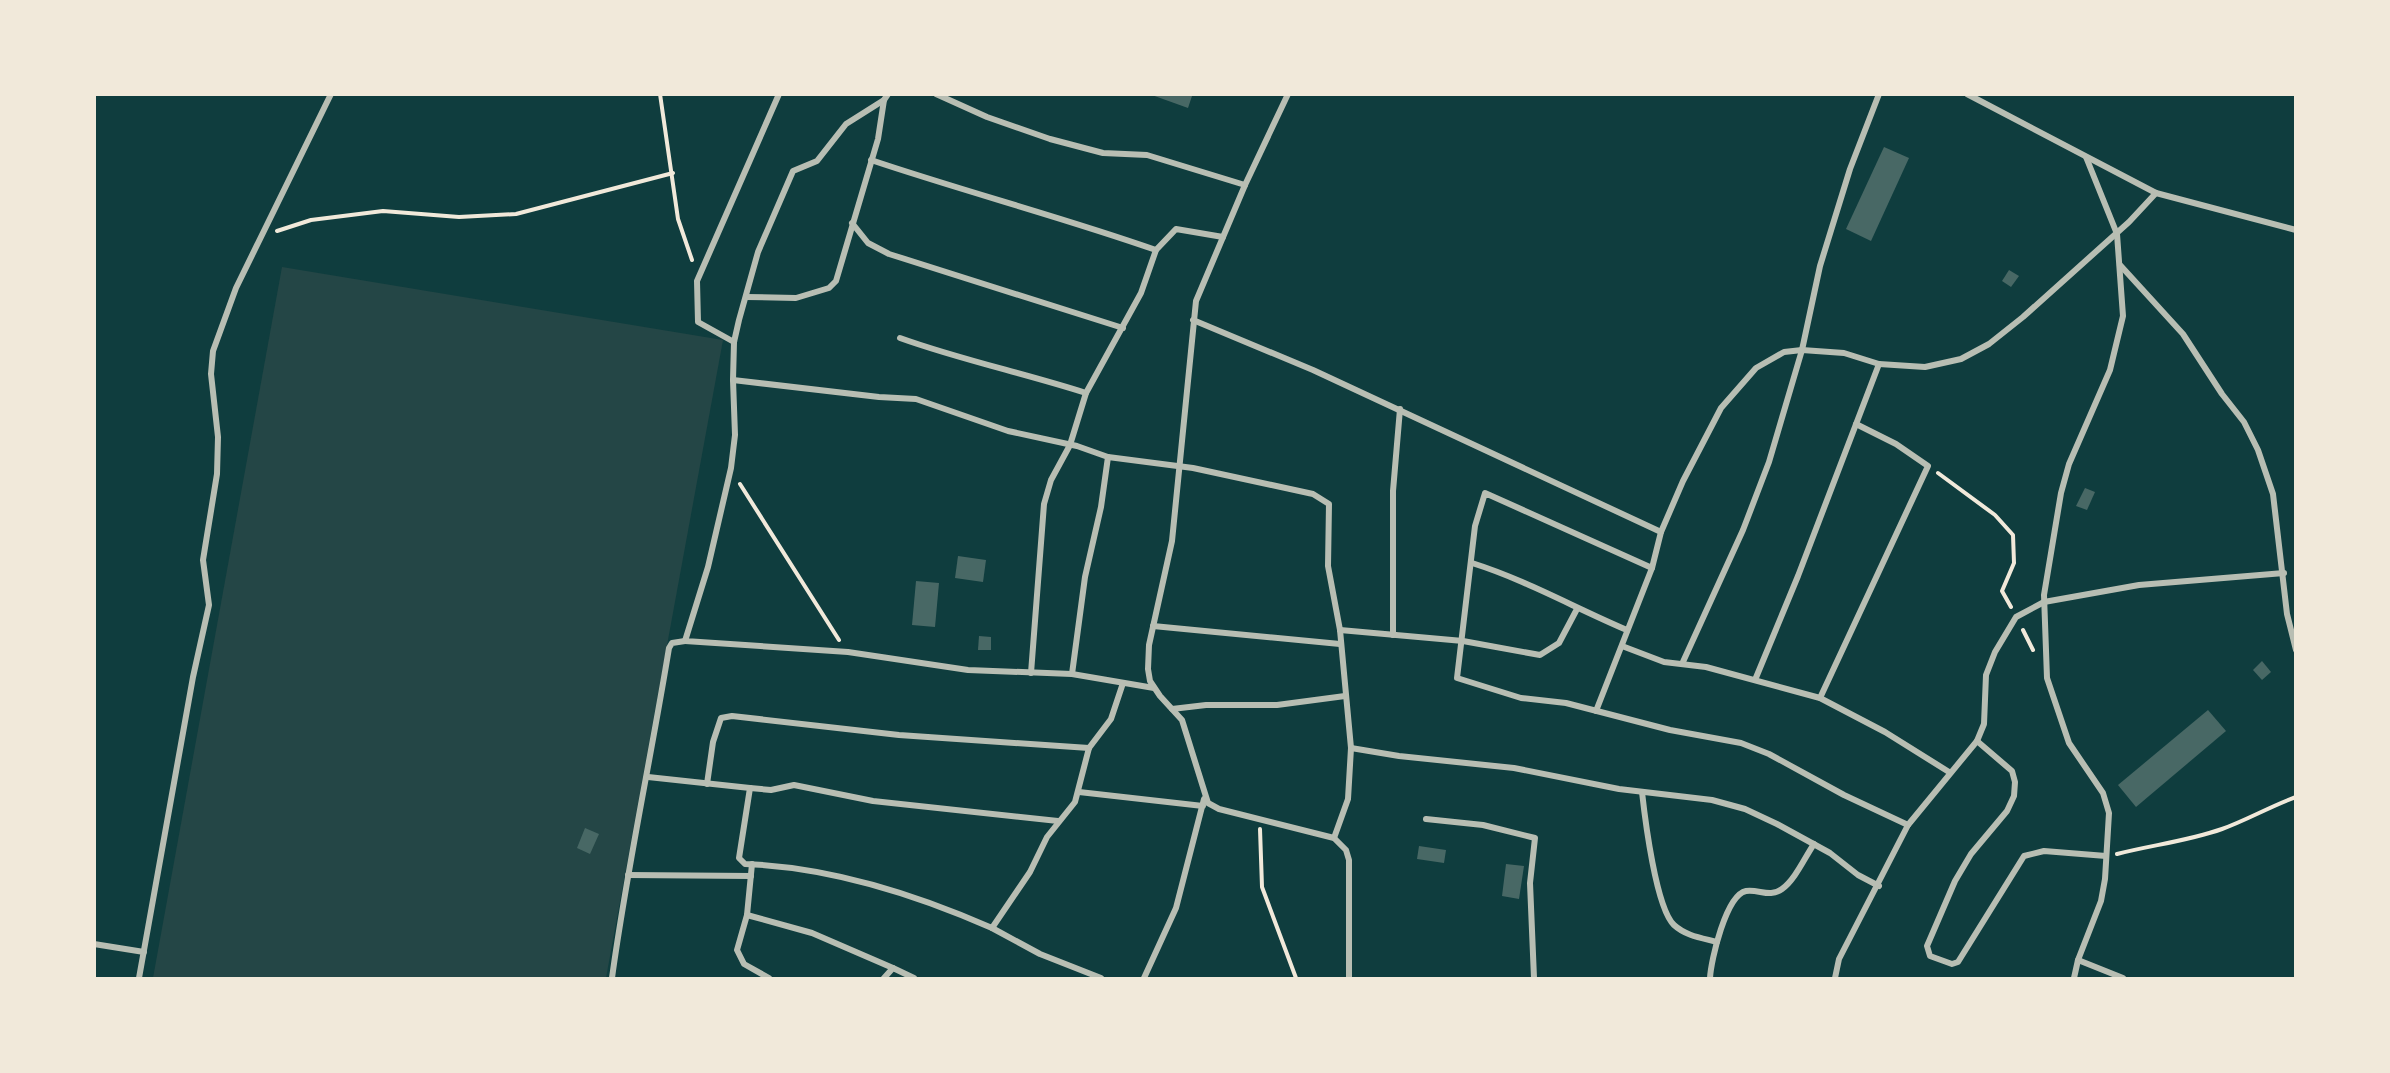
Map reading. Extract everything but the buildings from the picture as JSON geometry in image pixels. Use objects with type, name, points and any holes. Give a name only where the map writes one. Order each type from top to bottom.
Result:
[{"type":"street","points":[[139,978],[193,677],[209,605],[203,560],[217,474],[218,437],[211,374],[213,351],[236,288],[331,94]]},
{"type":"street","points":[[734,342],[698,322],[698,281],[779,94]]},
{"type":"street","points":[[936,94],[987,117],[1050,139],[1103,153],[1147,155],[1245,185]]},
{"type":"street","points":[[1144,978],[1176,908],[1204,802],[1184,725],[1154,688],[1148,669],[1152,626],[1172,542],[1196,301],[1245,185],[1288,94]]},
{"type":"street","points":[[1682,664],[1743,530],[1769,462],[1802,350],[1820,266],[1850,169],[1879,94]]},
{"type":"street","points":[[1967,94],[2156,193],[2233,216],[2295,230]]},
{"type":"street","points":[[1986,103],[1988,94]]},
{"type":"street","points":[[746,297],[795,298],[834,285],[883,118],[886,97]]},
{"type":"street","points":[[685,641],[708,567],[731,468],[735,435],[734,342],[762,242],[793,171],[818,160],[846,124],[886,97]]},
{"type":"street","points":[[2074,978],[2078,960],[2100,901],[2109,813],[2103,793],[2069,742],[2047,678],[2044,602],[2061,493],[2069,464],[2110,370],[2121,334],[2123,316],[2116,234],[2086,157]]},
{"type":"street","points":[[871,160],[1156,250]]},
{"type":"street","points":[[1596,711],[1652,568],[1661,532],[1704,437],[1726,401],[1767,359],[1784,352],[1802,350],[1844,353],[1879,364],[1925,367],[1952,363],[1977,351],[2024,317],[2116,234],[2156,193]]},
{"type":"street","points":[[852,223],[868,243],[889,254],[1123,328]]},
{"type":"street","points":[[1031,674],[1042,513],[1048,487],[1070,445],[1086,393],[1141,293],[1156,250],[1176,229],[1223,237]]},
{"type":"street","points":[[2120,265],[2183,334],[2222,394],[2244,422],[2273,494],[2287,614],[2295,650]]},
{"type":"street","points":[[1193,320],[1400,409],[1661,532]]},
{"type":"street","points":[[900,339],[969,362],[1004,368],[1086,393]]},
{"type":"street","points":[[1755,680],[1798,576],[1879,364]]},
{"type":"street","points":[[733,380],[879,397],[916,399],[1008,431],[1070,445],[1108,457],[1180,466],[1313,494],[1328,501],[1331,508],[1328,566],[1340,630],[1351,748],[1348,799],[1334,838]]},
{"type":"street","points":[[1393,635],[1393,491],[1400,409]]},
{"type":"street","points":[[1820,698],[1928,466],[1896,444],[1856,424]]},
{"type":"street","points":[[1072,674],[1085,577],[1101,507],[1108,457]]},
{"type":"street","points":[[1652,568],[1488,492],[1482,497],[1477,513],[1457,674],[1461,680],[1521,698],[1566,703],[1670,730],[1741,743],[1769,754],[1844,795],[1908,825]]},
{"type":"street","points":[[1472,563],[1506,574],[1577,609],[1627,630]]},
{"type":"street","points":[[1835,978],[1839,959],[1908,825],[1949,772],[1977,741],[1984,724],[1986,675],[1995,652],[2016,616],[2044,602],[2139,585],[2284,573]]},
{"type":"street","points":[[1340,630],[1462,641],[1540,655],[1559,643],[1577,609]]},
{"type":"street","points":[[1152,626],[1340,644]]},
{"type":"street","points":[[612,978],[628,874],[648,777],[670,645],[685,641],[848,652],[959,669],[1031,674],[1072,674],[1154,688]]},
{"type":"street","points":[[1622,646],[1656,660],[1755,680],[1820,698],[1885,732],[1949,772]]},
{"type":"street","points":[[992,928],[1030,872],[1045,840],[1071,809],[1078,792],[1089,748],[1112,719],[1123,683]]},
{"type":"street","points":[[1171,709],[1206,705],[1277,705],[1345,696]]},
{"type":"street","points":[[707,784],[716,727],[721,718],[732,716],[899,735],[1089,748]]},
{"type":"street","points":[[1977,741],[2012,771],[2015,782],[2014,796],[2007,811],[1971,854],[1955,880],[1927,946],[1930,956],[1952,964],[1958,962],[2024,856],[2044,851],[2106,856]]},
{"type":"street","points":[[1351,748],[1399,756],[1514,768],[1642,792],[1704,798],[1745,809],[1814,844],[1878,886]]},
{"type":"street","points":[[648,777],[771,790],[794,785],[873,801],[1058,822]]},
{"type":"street","points":[[750,788],[739,858],[742,862],[841,877],[895,891],[992,928],[1040,954],[1101,978]]},
{"type":"street","points":[[1078,792],[1204,802],[1219,809],[1334,838],[1346,850],[1349,860],[1349,978]]},
{"type":"street","points":[[1642,792],[1648,842],[1663,907],[1671,921],[1686,933],[1717,942]]},
{"type":"street","points":[[1426,819],[1483,825],[1535,838],[1530,883],[1534,978]]},
{"type":"street","points":[[1710,978],[1717,942],[1730,904],[1737,896],[1747,891],[1773,894],[1788,885],[1814,844]]},
{"type":"street","points":[[752,864],[747,915],[737,950],[744,964],[769,978]]},
{"type":"street","points":[[628,874],[752,876]]},
{"type":"street","points":[[747,915],[812,933],[914,978]]},
{"type":"street","points":[[94,944],[144,952]]},
{"type":"street","points":[[2078,960],[2123,978]]},
{"type":"street","points":[[884,978],[893,968]]},
{"type":"path","points":[[660,94],[678,219],[698,281]]},
{"type":"path","points":[[263,235],[310,220],[383,211],[459,217],[516,214],[673,173]]},
{"type":"path","points":[[1928,466],[1995,515],[2013,535],[2014,563],[2002,591],[2047,678]]},
{"type":"path","points":[[731,468],[829,627],[848,652]]},
{"type":"path","points":[[2106,856],[2181,841],[2225,828],[2261,810],[2295,797]]},
{"type":"path","points":[[1260,819],[1262,887],[1296,978]]},
{"type":"shaded area","points":[[282,267],[723,340],[606,978],[153,978]]}]
